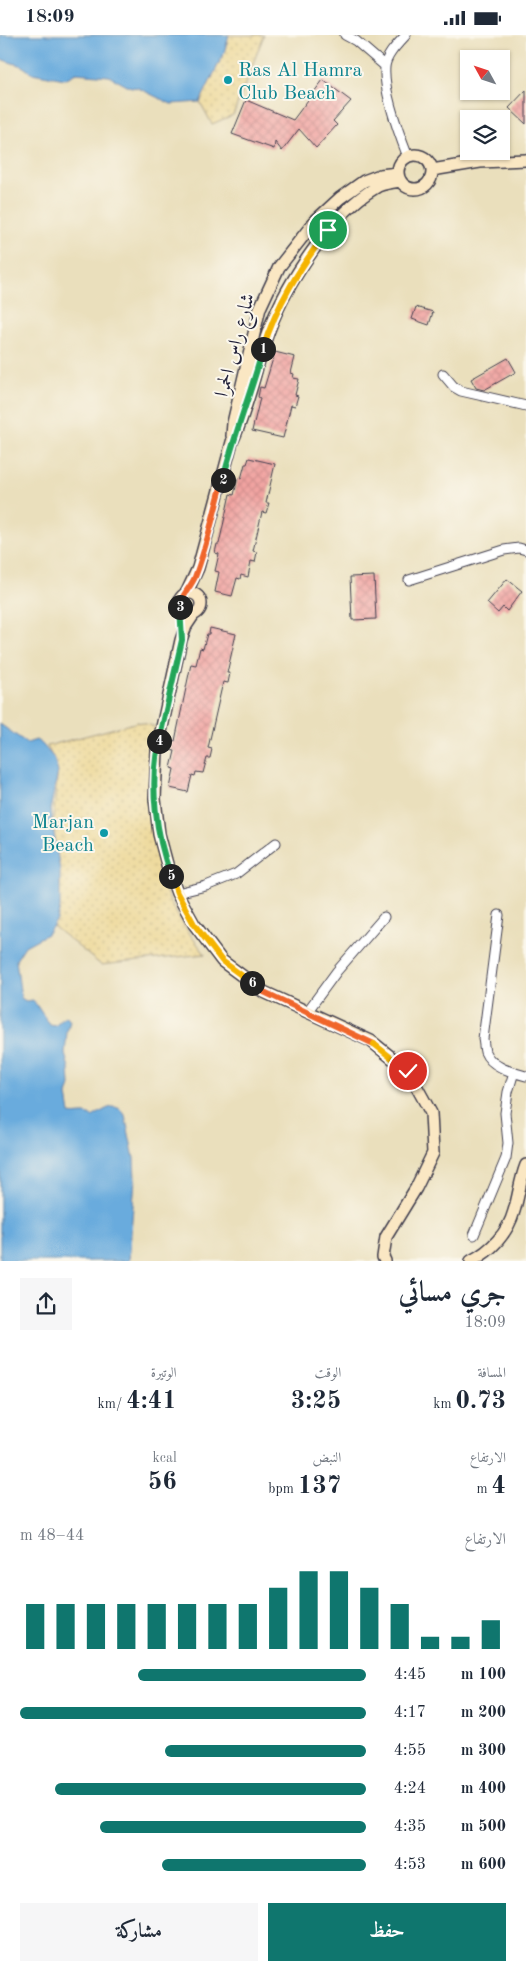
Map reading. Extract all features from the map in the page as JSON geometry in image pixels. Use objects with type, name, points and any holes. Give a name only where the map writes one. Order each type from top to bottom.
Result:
[{"type":"street","points":[[345,35],[356,41],[385,66]]},
{"type":"street","points":[[406,35],[392,51],[385,66],[388,91],[408,157]]},
{"type":"street","points":[[415,155],[423,157],[429,162],[432,169],[429,182],[424,187],[411,189],[399,177],[400,164],[408,157],[415,155]]},
{"type":"street","points":[[432,169],[480,162],[526,160]]},
{"type":"street","name":"شارع راس الحمرا","points":[[232,443],[233,423],[260,308],[279,267],[316,221],[340,198],[364,181],[380,175],[399,177]]},
{"type":"street","name":"شارع راس الحمرا","points":[[192,595],[196,586],[198,568],[232,443],[240,426],[268,331],[276,313],[309,255],[328,230],[350,206],[376,187],[399,177]]},
{"type":"street","points":[[443,374],[454,387],[461,391],[526,406]]},
{"type":"street","points":[[409,580],[504,550],[519,548],[526,550]]},
{"type":"street","points":[[182,640],[180,599],[192,595],[201,606],[186,626],[157,750],[155,799],[159,834],[177,893],[194,924],[222,961],[264,992],[371,1041],[408,1071],[432,1113],[433,1153],[416,1188],[386,1237],[383,1257],[386,1261]]},
{"type":"street","points":[[181,610],[186,614],[194,614]]},
{"type":"street","points":[[177,893],[206,886],[236,874],[276,843]]},
{"type":"street","points":[[499,915],[483,1039],[485,1053],[493,1062],[526,1076]]},
{"type":"street","points":[[307,1012],[337,971],[384,917]]},
{"type":"street","points":[[474,1235],[506,1158],[508,1143],[505,1113],[508,1092],[514,1072]]},
{"type":"street","points":[[471,1261],[480,1257],[500,1239],[514,1213],[526,1165]]},
{"type":"sand","name":"Ras Al Hamra Club Beach","points":[[228,35],[264,35],[233,115],[212,124],[200,102],[221,59]]},
{"type":"sand","name":"Marjan Beach","points":[[138,722],[161,728],[153,780],[152,805],[156,852],[162,881],[175,910],[205,954],[101,965],[53,926],[60,885],[53,821],[57,778],[55,762],[47,746]]},
{"type":"water","points":[[0,35],[229,35],[224,53],[200,102],[171,104],[138,88],[127,86],[109,76],[76,73],[65,79],[32,73],[22,66],[0,59]]},
{"type":"water","points":[[0,724],[27,743],[36,740],[42,744],[54,758],[58,772],[50,810],[60,870],[60,908],[57,920],[47,934],[25,946],[16,960],[21,998],[26,1001],[33,1000],[50,1025],[55,1026],[66,1016],[70,1021],[65,1054],[69,1068],[70,1085],[67,1095],[70,1114],[87,1114],[92,1117],[113,1107],[121,1110],[125,1115],[134,1158],[135,1179],[129,1261],[0,1261]]},
{"type":"building","points":[[323,80],[351,101],[333,121],[337,125],[316,148],[299,129],[282,151],[275,142],[274,149],[232,134],[246,100],[293,120]]},
{"type":"building","points":[[526,90],[526,124],[509,108]]},
{"type":"building","points":[[416,307],[433,312],[429,325],[412,319]]},
{"type":"building","points":[[275,352],[295,357],[291,373],[294,374],[293,378],[299,379],[295,395],[298,396],[295,406],[291,405],[283,438],[252,431],[260,398],[258,397],[260,387],[264,388]]},
{"type":"building","points":[[508,358],[516,372],[484,390],[476,388],[471,379]]},
{"type":"building","points":[[249,458],[275,464],[266,503],[269,503],[266,513],[262,512],[253,551],[257,552],[255,562],[251,561],[248,577],[241,575],[240,579],[237,578],[232,596],[215,592],[219,572],[215,571],[219,554],[215,553],[217,544],[219,544],[230,494],[234,495],[238,478],[241,479],[245,464],[247,464]]},
{"type":"building","points":[[374,576],[376,619],[352,620],[350,577]]},
{"type":"building","points":[[507,579],[522,591],[507,611],[503,607],[498,613],[487,603]]},
{"type":"building","points":[[210,628],[236,634],[227,673],[230,673],[228,683],[223,682],[208,748],[212,749],[210,758],[207,758],[203,773],[196,772],[195,776],[192,775],[188,792],[170,788],[174,769],[171,768],[175,751],[170,750],[172,740],[175,741],[191,664],[196,665],[200,648],[203,649]]},
{"type":"place","name":"Ras Al Hamra Club Beach","points":[[228,80]]},
{"type":"place","name":"Marjan Beach","points":[[104,833]]},
{"type":"route","points":[[328,230],[309,255],[276,313],[268,331],[240,426],[232,443],[198,568],[190,588],[179,602],[182,640],[157,750],[155,799],[159,834],[177,893],[194,924],[222,961],[264,992],[371,1041],[408,1071]]}]
